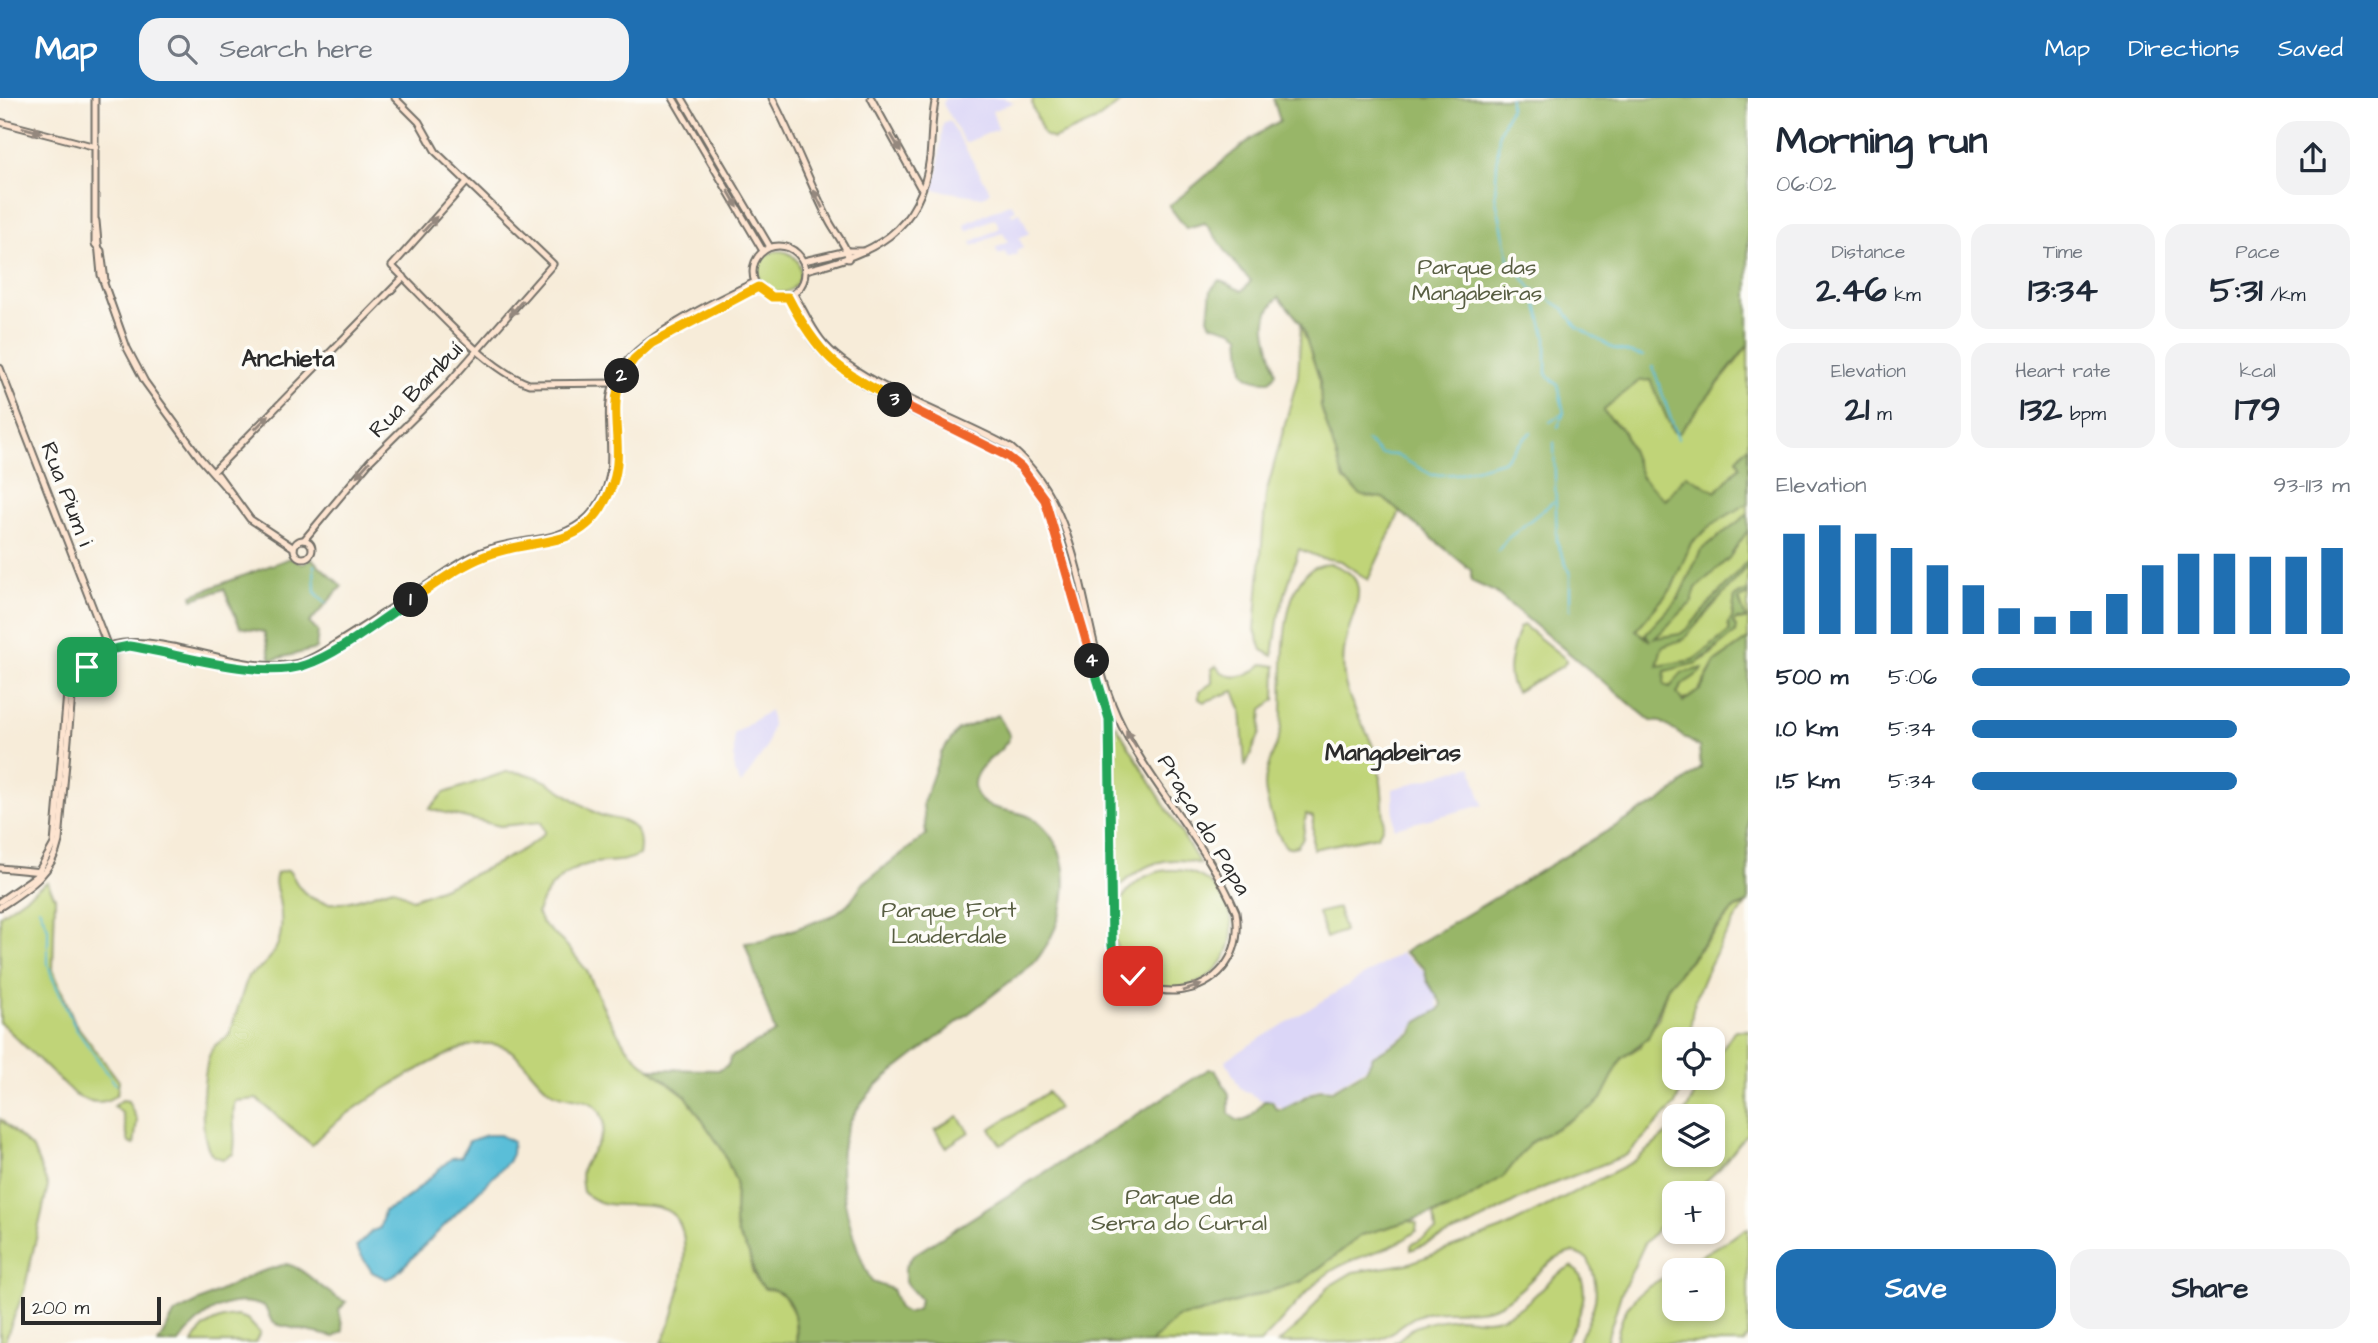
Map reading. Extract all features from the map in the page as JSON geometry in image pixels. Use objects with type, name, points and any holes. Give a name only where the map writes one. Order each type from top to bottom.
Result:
[{"type":"street","points":[[96,98],[95,244],[127,348],[145,382],[250,519],[276,539],[295,545],[304,540],[312,547],[308,556],[297,556],[295,545]]},
{"type":"street","points":[[395,98],[419,122],[436,152],[467,182],[392,265],[479,350],[518,380],[529,384],[615,383]]},
{"type":"street","points":[[673,98],[763,251]]},
{"type":"street","points":[[682,98],[770,247]]},
{"type":"street","points":[[772,98],[801,165],[837,237],[847,251],[848,259]]},
{"type":"street","points":[[871,98],[921,188]]},
{"type":"street","points":[[806,270],[848,259],[882,244],[906,220],[925,175],[936,98]]},
{"type":"street","points":[[0,122],[96,147]]},
{"type":"street","points":[[915,177],[925,175]]},
{"type":"street","name":"Rua Bambuí","points":[[304,540],[370,461],[479,350],[553,264],[467,182]]},
{"type":"street","points":[[787,246],[804,261],[806,270],[803,283],[791,295],[772,297],[756,285],[753,268],[763,251],[770,247],[787,246]]},
{"type":"street","points":[[804,261],[847,251],[868,250]]},
{"type":"street","points":[[214,471],[404,277]]},
{"type":"street","points":[[102,632],[114,643],[169,648],[252,664],[295,664],[330,648],[471,557],[499,546],[562,534],[591,513],[605,490],[612,466],[610,410],[615,383],[638,347],[756,285]]},
{"type":"street","points":[[0,907],[42,872],[55,856],[60,841],[74,686],[90,663],[108,647],[129,646],[266,670],[299,667],[321,658],[480,558],[553,542],[578,531],[602,507],[614,481],[618,458],[616,396],[621,377],[634,359],[652,343],[756,285]]},
{"type":"street","name":"Praça do Papa","points":[[791,295],[820,340],[838,358],[873,380],[999,441],[1027,462],[1042,479],[1058,508],[1117,715],[1236,912],[1235,947],[1226,966],[1210,981],[1192,989],[1167,992],[1149,987],[1128,972],[1114,954],[1111,928],[1109,719],[1050,515],[1036,486],[1021,467],[1007,456],[877,390],[833,363],[807,333],[791,295]]},
{"type":"street","name":"Rua Pium i","points":[[0,368],[108,647]]},
{"type":"street","points":[[197,452],[227,489]]},
{"type":"street","points":[[0,901],[42,872],[50,855],[56,836],[64,726],[70,685],[85,660],[114,643]]},
{"type":"street","points":[[1109,719],[1117,715]]},
{"type":"street","points":[[64,726],[68,737]]},
{"type":"street","points":[[0,868],[42,872]]},
{"type":"shaded area","points":[[945,98],[1003,98],[1014,102],[992,111],[998,129],[965,143],[943,104]]},
{"type":"shaded area","points":[[949,120],[990,191],[983,197],[931,189],[938,171],[943,123]]},
{"type":"shaded area","points":[[1011,203],[1016,210],[1011,212],[1012,215],[1020,212],[1029,233],[1019,238],[1023,247],[1016,251],[1017,254],[1008,258],[1005,252],[999,255],[995,248],[1008,242],[1003,232],[973,246],[971,242],[1000,228],[995,218],[967,231],[964,224]]},
{"type":"shaded area","points":[[770,710],[772,725],[766,749],[741,784],[734,772],[734,734]]},
{"type":"shaded area","points":[[1471,766],[1483,805],[1394,828],[1393,789]]},
{"type":"shaded area","points":[[1401,953],[1423,970],[1426,982],[1435,991],[1439,1009],[1416,1021],[1410,1032],[1372,1055],[1365,1068],[1332,1088],[1320,1087],[1283,1107],[1276,1106],[1274,1100],[1261,1100],[1240,1088],[1225,1060]]},
{"type":"green space","points":[[1033,98],[1126,98],[1097,120],[1053,139],[1044,135],[1032,105]]},
{"type":"green space","points":[[1273,98],[1748,98],[1748,345],[1679,433],[1673,432],[1650,380],[1639,381],[1604,409],[1604,412],[1624,432],[1642,478],[1665,500],[1686,475],[1716,492],[1740,466],[1737,459],[1748,446],[1748,503],[1713,524],[1691,543],[1672,588],[1636,630],[1650,641],[1645,634],[1678,599],[1701,550],[1748,514],[1748,530],[1729,558],[1696,588],[1692,602],[1655,638],[1680,634],[1688,628],[1748,560],[1748,566],[1684,639],[1662,647],[1657,666],[1693,660],[1730,631],[1728,623],[1732,619],[1735,596],[1748,591],[1748,595],[1739,599],[1746,619],[1737,619],[1733,623],[1736,627],[1735,633],[1697,663],[1665,671],[1664,685],[1670,687],[1682,673],[1703,668],[1683,684],[1677,693],[1683,702],[1701,689],[1715,662],[1748,639],[1748,903],[1735,908],[1668,986],[1648,1038],[1622,1058],[1601,1099],[1594,1106],[1530,1143],[1504,1176],[1455,1207],[1362,1235],[1302,1281],[1197,1314],[1177,1317],[1151,1343],[797,1343],[792,1308],[782,1294],[765,1289],[757,1281],[749,1254],[738,1235],[735,1224],[736,1182],[723,1151],[686,1096],[650,1069],[719,1070],[728,1065],[731,1057],[775,1032],[745,943],[762,941],[834,915],[851,901],[862,884],[926,835],[923,803],[941,753],[958,730],[998,715],[1010,736],[978,772],[974,786],[977,796],[990,806],[1028,816],[1050,835],[1064,870],[1064,890],[1055,929],[1034,963],[885,1078],[869,1093],[849,1124],[841,1158],[841,1176],[855,1242],[872,1282],[892,1289],[899,1308],[907,1313],[918,1309],[920,1299],[905,1282],[905,1268],[912,1256],[1209,1069],[1215,1070],[1229,1094],[1229,1113],[1239,1121],[1252,1115],[1264,1101],[1272,1101],[1276,1109],[1282,1109],[1321,1089],[1332,1090],[1366,1070],[1373,1056],[1412,1033],[1416,1023],[1440,1009],[1442,1004],[1427,981],[1424,968],[1404,952],[1660,802],[1701,768],[1699,747],[1661,722],[1651,721],[1495,592],[1471,581],[1471,570],[1383,498],[1362,496],[1344,480],[1321,407],[1320,381],[1301,323],[1279,297],[1271,305],[1266,323],[1276,373],[1270,381],[1252,379],[1245,374],[1240,335],[1211,324],[1208,318],[1211,290],[1219,280],[1242,291],[1251,281],[1205,223],[1186,228],[1169,206],[1237,150],[1280,121]]},
{"type":"green space","points":[[779,251],[794,257],[800,272],[794,287],[779,293],[764,287],[758,272],[764,257]]},
{"type":"green space","points":[[1301,323],[1320,381],[1321,407],[1333,443],[1372,494],[1383,498],[1400,512],[1368,580],[1341,561],[1321,558],[1299,549],[1279,614],[1273,656],[1262,650],[1255,630],[1266,494],[1298,376]]},
{"type":"green space","points":[[1748,345],[1748,446],[1737,459],[1740,466],[1716,492],[1686,475],[1669,496],[1662,499],[1642,478],[1624,432],[1604,409],[1639,381],[1650,379],[1673,431],[1682,430]]},
{"type":"green space","points":[[1748,503],[1748,591],[1735,596],[1730,631],[1693,660],[1658,667],[1660,651],[1636,630],[1672,588],[1691,543],[1713,524]]},
{"type":"green space","points":[[290,558],[303,564],[312,559],[342,586],[309,623],[318,631],[316,649],[271,660],[264,632],[240,627],[224,589],[193,599],[192,595]]},
{"type":"green space","points":[[1331,564],[1353,576],[1357,585],[1357,603],[1345,647],[1344,677],[1350,700],[1370,739],[1377,761],[1383,822],[1377,836],[1313,849],[1313,817],[1306,814],[1303,838],[1297,846],[1288,848],[1276,829],[1265,785],[1267,770],[1281,728],[1285,631],[1290,605],[1299,583],[1312,569]]},
{"type":"green space","points":[[1748,595],[1748,639],[1715,662],[1696,695],[1680,701],[1677,693],[1686,679],[1703,668],[1682,673],[1670,687],[1663,685],[1662,674],[1673,667],[1701,660],[1714,651],[1735,620],[1745,620],[1739,598]]},
{"type":"green space","points":[[1523,625],[1567,660],[1563,666],[1516,692],[1509,669],[1519,628]]},
{"type":"green space","points":[[1263,664],[1276,666],[1275,700],[1262,709],[1260,733],[1245,767],[1241,709],[1234,691],[1204,702],[1199,699],[1199,692],[1212,683],[1212,669],[1216,666],[1226,675],[1239,676]]},
{"type":"green space","points":[[1115,726],[1200,864],[1176,860],[1155,863],[1145,867],[1117,888]]},
{"type":"green space","points":[[506,772],[533,776],[600,815],[627,823],[637,831],[639,855],[627,860],[589,864],[572,871],[550,889],[537,913],[542,923],[567,946],[587,971],[607,1015],[625,1045],[640,1061],[686,1096],[723,1151],[736,1182],[735,1225],[749,1254],[752,1271],[757,1281],[784,1295],[794,1314],[797,1343],[662,1343],[679,1294],[683,1273],[683,1234],[677,1220],[666,1210],[645,1205],[602,1203],[583,1192],[582,1170],[604,1129],[600,1112],[590,1103],[552,1092],[515,1054],[501,1046],[473,1045],[409,1074],[340,1119],[312,1145],[257,1099],[235,1101],[233,1154],[222,1159],[213,1155],[208,1147],[203,1104],[209,1058],[212,1049],[229,1036],[248,976],[267,961],[278,944],[281,912],[275,884],[277,873],[288,870],[310,897],[333,903],[393,888],[412,899],[462,880],[522,850],[545,832],[541,822],[500,826],[429,809],[444,793]]},
{"type":"green space","points":[[1173,870],[1196,874],[1215,887],[1228,906],[1232,929],[1228,952],[1215,971],[1196,984],[1173,988],[1150,984],[1131,971],[1118,952],[1114,929],[1118,906],[1131,887],[1150,874]]},
{"type":"green space","points":[[47,882],[55,897],[53,970],[75,1023],[119,1081],[117,1094],[102,1102],[75,1095],[0,1022],[0,915]]},
{"type":"green space","points":[[1745,906],[1708,968],[1694,1005],[1691,1027],[1662,1027],[1662,1090],[1681,1090],[1675,1104],[1662,1104],[1662,1119],[1627,1155],[1537,1190],[1470,1226],[1411,1250],[1411,1245],[1436,1231],[1434,1215],[1455,1207],[1504,1176],[1530,1143],[1601,1099],[1622,1058],[1641,1046],[1658,1019],[1668,986],[1735,908]]},
{"type":"green space","points":[[1338,908],[1344,931],[1326,938],[1318,913]]},
{"type":"green space","points":[[1735,1030],[1748,1030],[1748,1132],[1725,1162],[1725,1104],[1690,1104],[1697,1090],[1725,1090],[1725,1045]]},
{"type":"green space","points":[[1048,1092],[1058,1108],[1001,1145],[990,1129]]},
{"type":"green space","points":[[122,1100],[128,1101],[137,1120],[134,1145],[129,1143],[122,1113],[114,1106]]},
{"type":"green space","points":[[958,1116],[969,1132],[946,1147],[935,1130]]},
{"type":"green space","points":[[0,1119],[33,1149],[48,1186],[24,1291],[4,1343],[0,1343]]},
{"type":"green space","points":[[1662,1138],[1662,1167],[1721,1167],[1706,1181],[1662,1181],[1662,1223],[1645,1243],[1621,1294],[1606,1343],[1578,1343],[1592,1311],[1596,1293],[1588,1259],[1573,1252],[1552,1261],[1510,1298],[1492,1307],[1424,1313],[1380,1339],[1278,1343],[1302,1322],[1328,1287],[1353,1272],[1407,1264],[1502,1229],[1633,1162]]},
{"type":"green space","points":[[1408,1221],[1417,1223],[1416,1231],[1396,1244],[1343,1264],[1323,1277],[1260,1343],[1151,1343],[1177,1317],[1197,1314],[1302,1281],[1362,1235]]},
{"type":"green space","points":[[1748,1228],[1748,1337],[1743,1343],[1616,1343],[1628,1307],[1642,1291],[1662,1279],[1662,1321],[1725,1321],[1725,1258],[1697,1258],[1725,1244],[1725,1241]]},
{"type":"green space","points":[[286,1264],[301,1270],[329,1293],[346,1302],[339,1310],[343,1331],[334,1337],[279,1325],[272,1322],[265,1307],[239,1302],[216,1308],[196,1323],[179,1343],[158,1343],[175,1313],[254,1274]]},
{"type":"green space","points":[[1572,1266],[1583,1283],[1584,1293],[1575,1325],[1564,1343],[1393,1343],[1415,1327],[1431,1322],[1502,1317],[1524,1305],[1554,1277]]},
{"type":"green space","points":[[237,1316],[247,1319],[260,1333],[255,1343],[193,1343],[200,1331],[210,1323]]},
{"type":"water","points":[[487,1135],[500,1135],[513,1142],[508,1162],[394,1276],[386,1279],[372,1272],[356,1247],[372,1231],[380,1228],[384,1211],[412,1194],[452,1158],[461,1157],[469,1141]]},
{"type":"waterway","points":[[1510,98],[1510,108],[1499,133],[1495,195],[1509,259],[1532,289],[1564,309],[1577,327],[1613,348],[1643,356]]},
{"type":"waterway","points":[[1533,291],[1546,338],[1546,374],[1558,385],[1564,413],[1550,422]]},
{"type":"waterway","points":[[1653,367],[1678,439]]},
{"type":"waterway","points":[[1558,427],[1563,415]]},
{"type":"waterway","points":[[1367,441],[1381,454],[1396,455],[1432,475],[1456,474],[1503,461],[1531,432]]},
{"type":"waterway","points":[[1554,443],[1557,542],[1570,574],[1570,610]]},
{"type":"waterway","points":[[1497,552],[1507,539],[1553,502]]},
{"type":"waterway","points":[[314,565],[315,592],[326,603]]},
{"type":"waterway","points":[[39,908],[48,928],[48,963],[52,977],[76,1029],[116,1085]]},
{"type":"district","name":"Anchieta","points":[[288,359]]},
{"type":"district","name":"Mangabeiras","points":[[1393,753]]},
{"type":"route","points":[[87,667],[99,656],[122,646],[266,670],[299,667],[321,658],[480,558],[493,553],[553,542],[578,531],[602,507],[614,481],[618,458],[616,396],[621,377],[634,359],[652,343],[758,287],[772,297],[788,297],[815,345],[833,363],[859,381],[1007,456],[1021,467],[1045,500],[1109,719],[1112,946],[1117,959],[1133,976]]},
{"type":"park label","name":"Parque das Mangabeiras","points":[[1477,280]]},
{"type":"park label","name":"Parque Fort Lauderdale","points":[[949,923]]},
{"type":"park label","name":"Parque da Serra do Curral","points":[[1179,1210]]}]
